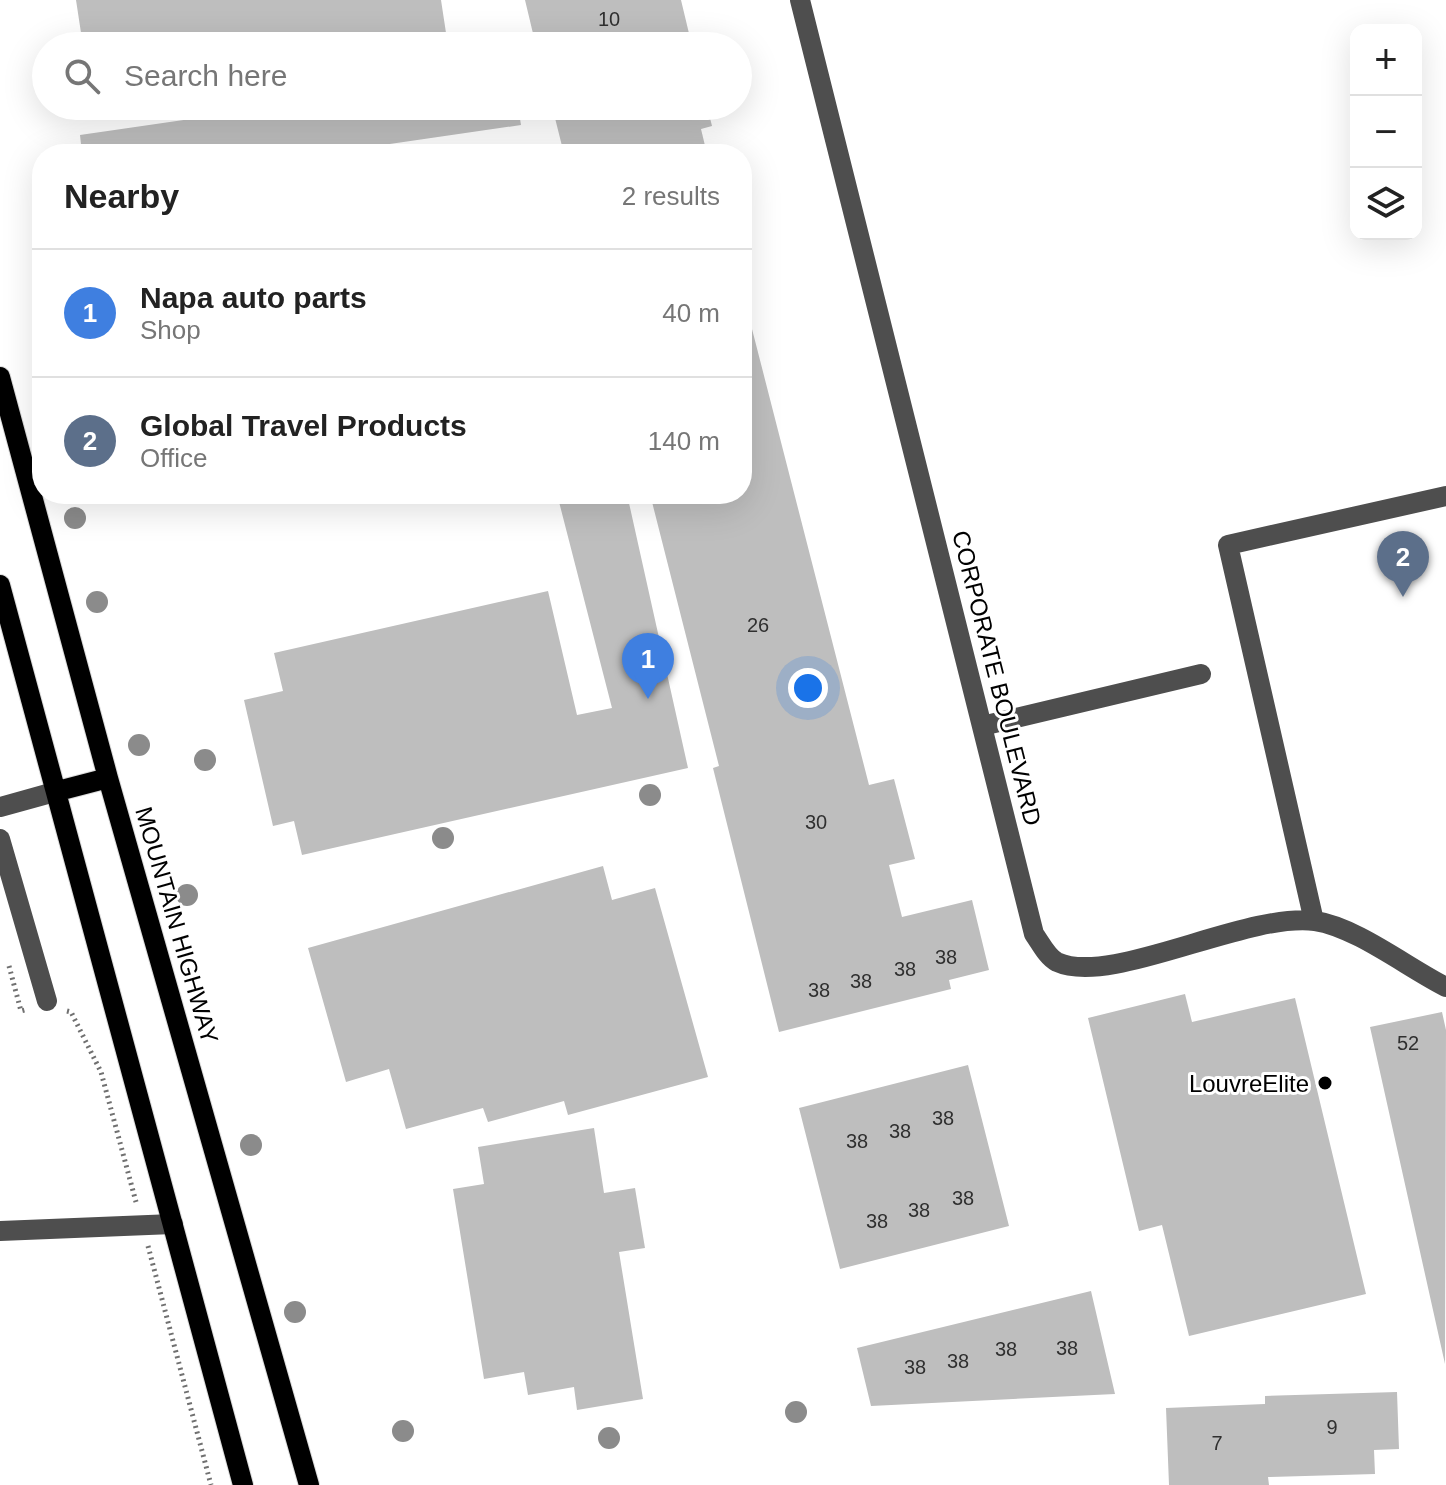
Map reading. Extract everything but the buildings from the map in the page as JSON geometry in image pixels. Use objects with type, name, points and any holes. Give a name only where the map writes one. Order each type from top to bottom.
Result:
[{"type":"main road","name":"MOUNTAIN HIGHWAY","points":[[0,377],[32,496]]},
{"type":"main road","name":"MOUNTAIN HIGHWAY","points":[[34,504],[108,778],[309,1485]]},
{"type":"main road","points":[[0,585],[243,1485]]},
{"type":"main road","points":[[58,791],[108,778]]},
{"type":"street","name":"CORPORATE BOULEVARD","points":[[800,0],[1034,934],[1054,961],[1084,970],[1263,925],[1314,921],[1347,932],[1446,987]]},
{"type":"street","points":[[1314,921],[1228,545],[1446,496]]},
{"type":"street","points":[[982,726],[1201,674]]},
{"type":"street","points":[[0,807],[58,791]]},
{"type":"street","points":[[0,839],[45,1006]]},
{"type":"street","points":[[0,1231],[173,1224]]},
{"type":"path","points":[[8,964],[21,1011],[45,1006],[71,1012],[101,1072],[211,1485]]},
{"type":"place","name":"Global Travel Products","points":[[1403,597]]},
{"type":"place","name":"Napa auto parts","points":[[648,699]]},
{"type":"place","name":"LouvreElite","points":[[1325,1083]]}]
